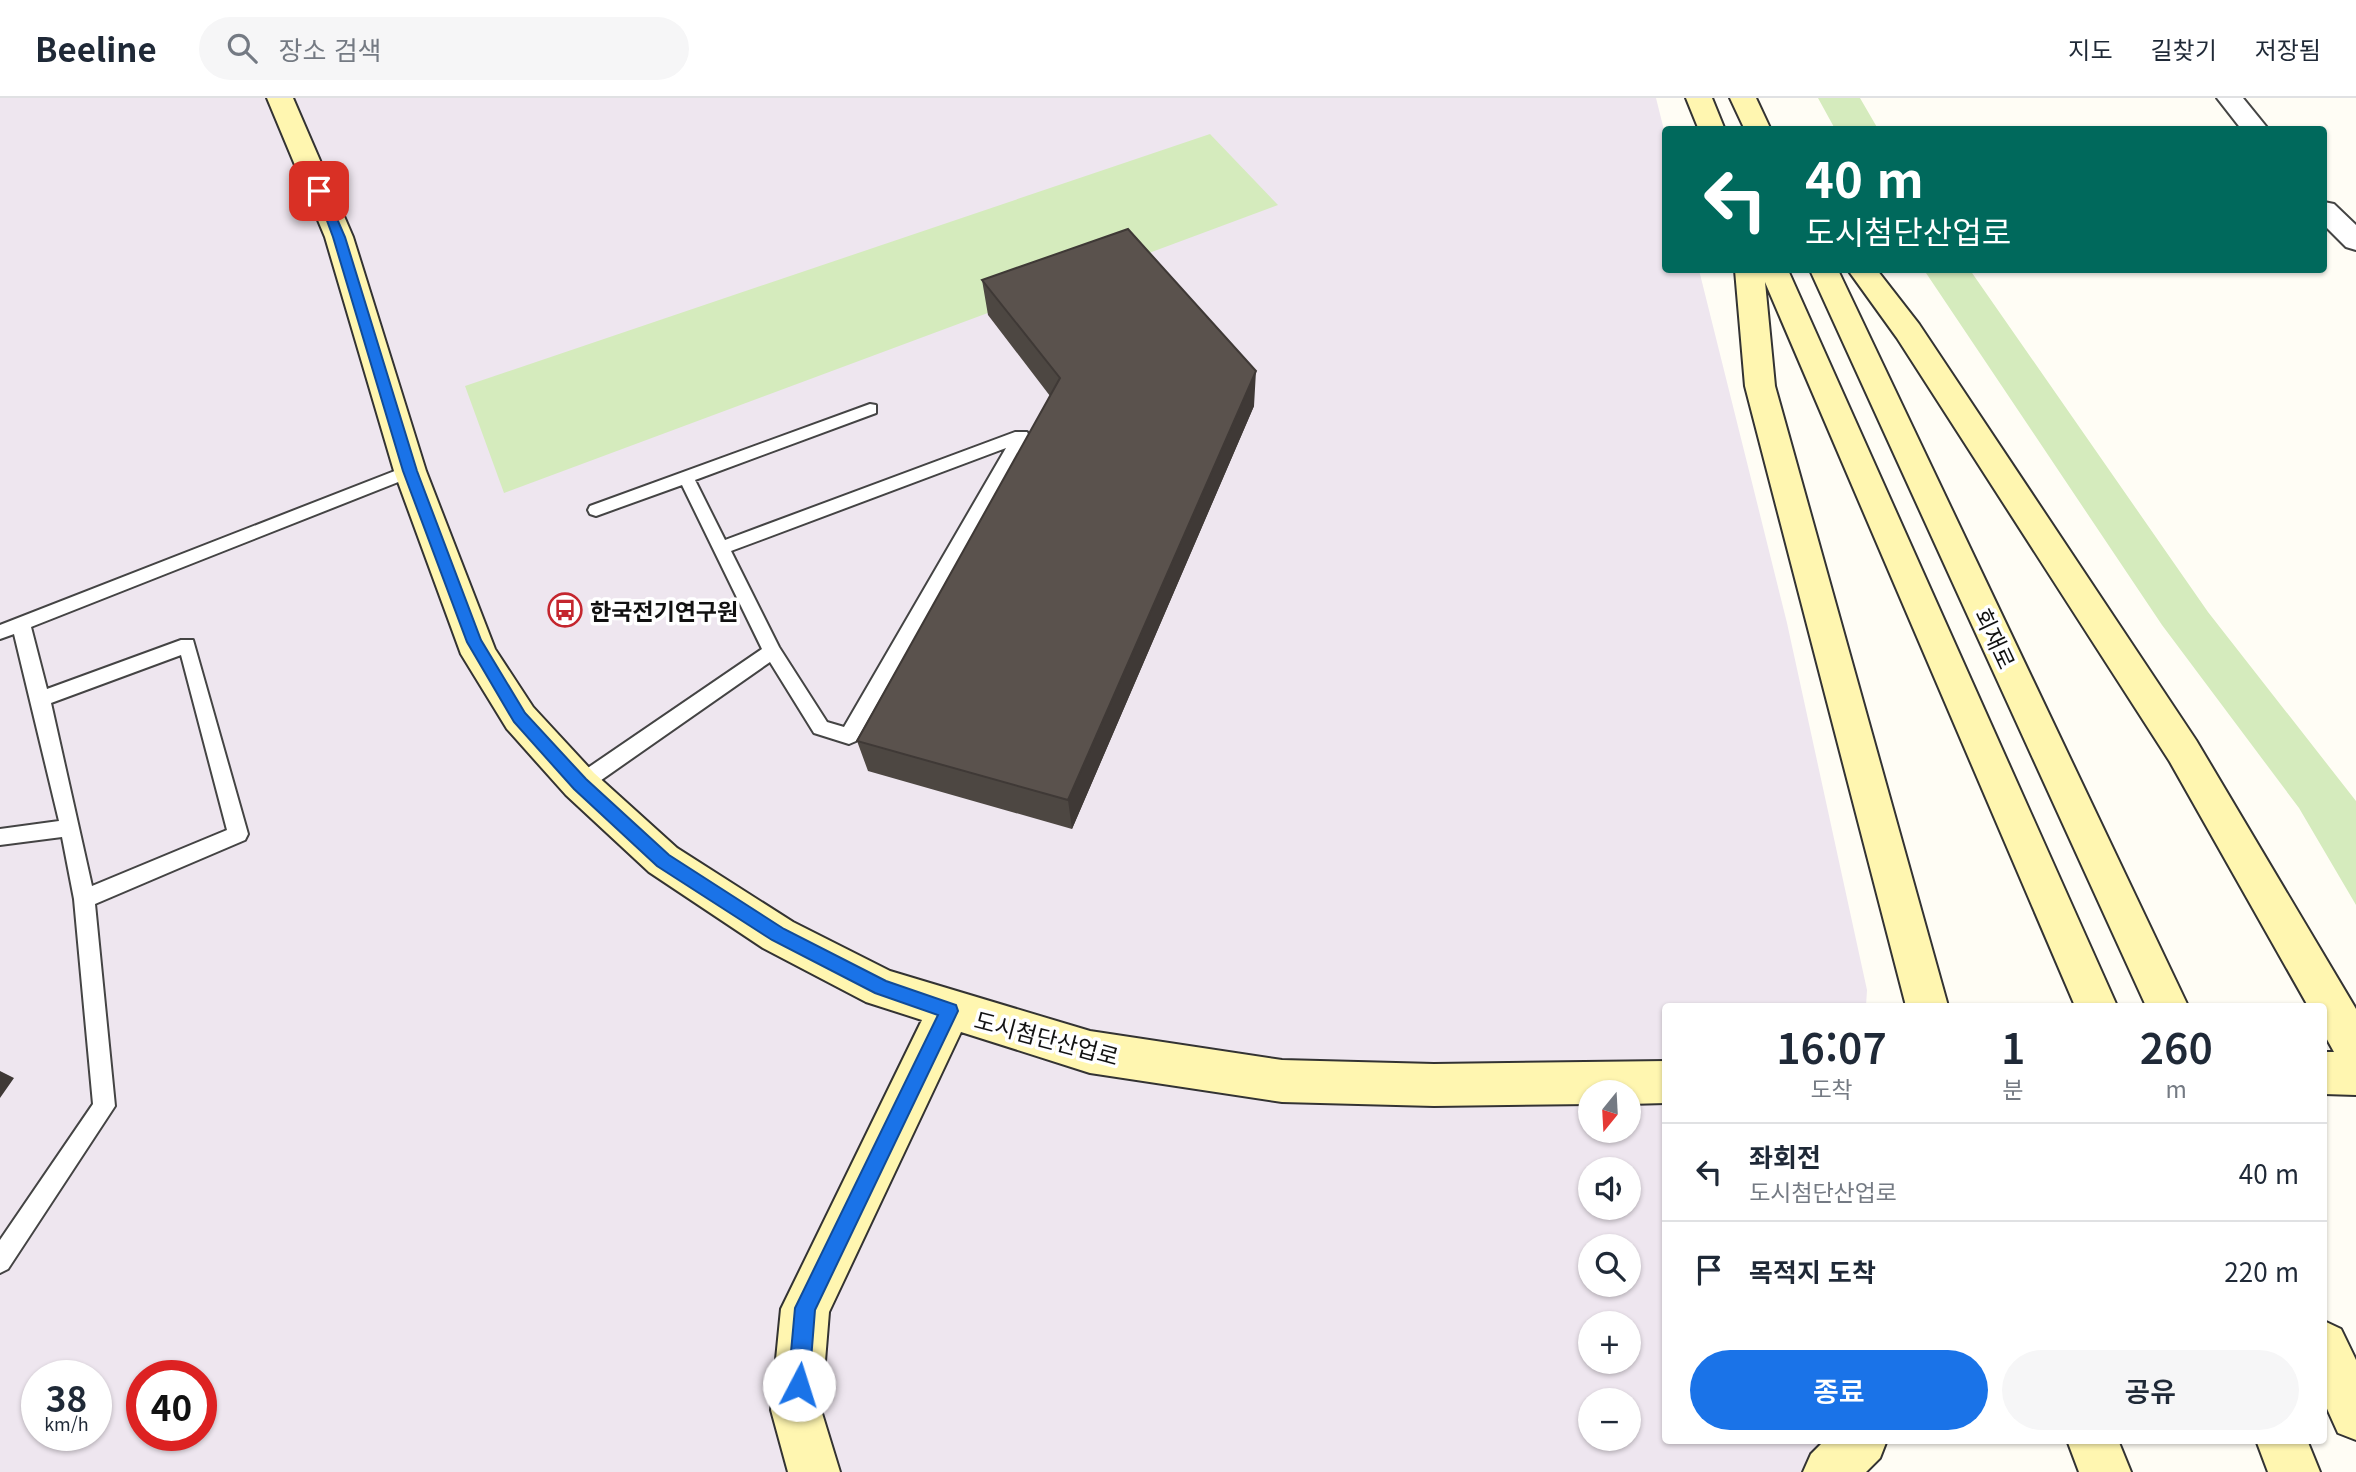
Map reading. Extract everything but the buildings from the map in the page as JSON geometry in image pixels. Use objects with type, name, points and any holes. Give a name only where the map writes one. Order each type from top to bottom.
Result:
[{"type":"main road","name":"도시첨단산업로","points":[[280,98],[339,237],[410,471],[479,654],[520,718],[580,784],[663,860],[778,935],[881,988],[1090,1052],[1282,1081],[1434,1085],[1662,1082]]},
{"type":"main road","points":[[1699,98],[1710,126]]},
{"type":"main road","points":[[1743,98],[1756,126]]},
{"type":"main road","points":[[1749,273],[1760,386],[1926,1003]]},
{"type":"main road","points":[[1775,273],[2095,1003]]},
{"type":"main road","name":"회재로","points":[[1825,273],[2166,1003]]},
{"type":"main road","points":[[1864,273],[1908,331],[2183,751],[2356,1049]]},
{"type":"main road","points":[[814,1472],[796,1410],[805,1308],[949,1011]]},
{"type":"main road","points":[[2327,1073],[2356,1074]]},
{"type":"main road","points":[[2327,1352],[2356,1415]]},
{"type":"main road","points":[[1829,1472],[1858,1444]]},
{"type":"main road","points":[[2094,1444],[2105,1472]]},
{"type":"main road","points":[[2283,1444],[2294,1472]]},
{"type":"street","points":[[2230,98],[2253,126]]},
{"type":"street","points":[[2327,213],[2356,242]]},
{"type":"lane","points":[[596,510],[870,409]]},
{"type":"lane","points":[[686,477],[772,651],[821,728],[849,736],[1021,436],[722,548]]},
{"type":"lane","points":[[0,632],[410,471]]},
{"type":"lane","points":[[0,1261],[104,1106],[84,899],[41,699],[21,625]]},
{"type":"lane","points":[[41,699],[187,645],[238,834],[84,899]]},
{"type":"lane","points":[[580,784],[772,651]]},
{"type":"lane","points":[[0,837],[69,828]]},
{"type":"shaded area","points":[[0,98],[1656,98],[1663,126],[1662,273],[1700,273],[1787,623],[1867,990],[1866,1003],[1662,1003],[1662,1444],[1853,1444],[1852,1472],[0,1472]]},
{"type":"green space","points":[[1818,98],[1860,98],[1876,126],[1833,126]]},
{"type":"green space","points":[[1210,134],[1278,205],[504,493],[465,386]]},
{"type":"green space","points":[[1926,273],[1972,273],[2208,612],[2356,801],[2356,905],[2299,808],[2162,625]]},
{"type":"place","name":"한국전기연구원","points":[[565,610]]},
{"type":"route","points":[[319,191],[339,237],[410,471],[474,642],[520,718],[580,784],[663,860],[778,935],[881,988],[949,1011],[805,1308],[799,1385]]}]
